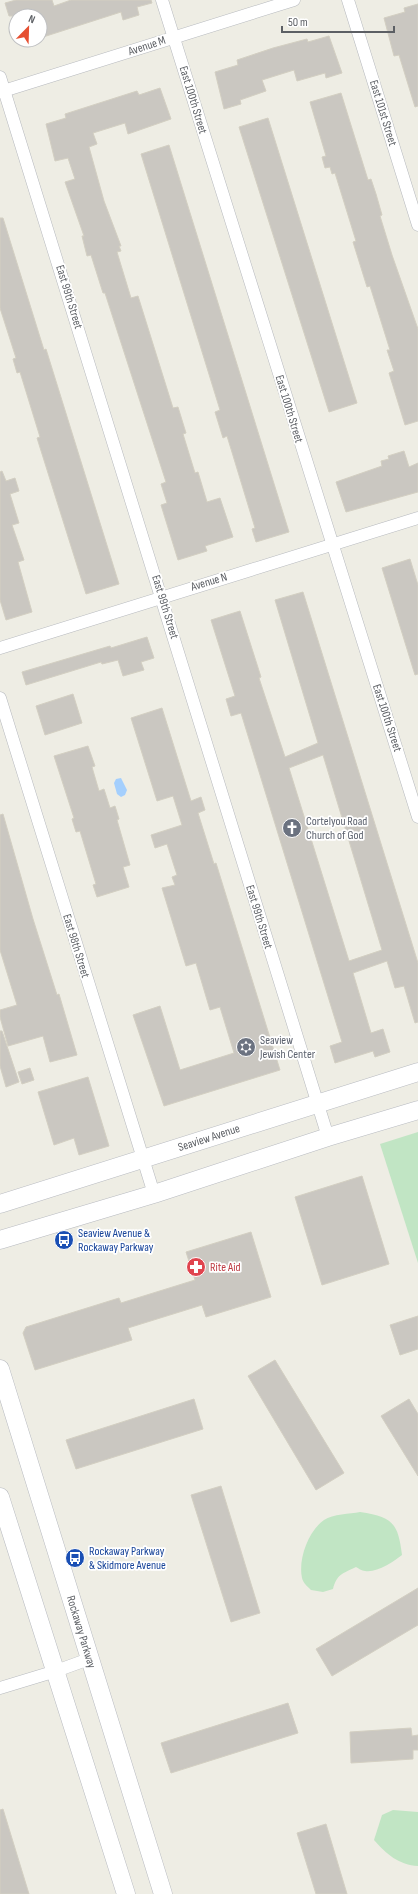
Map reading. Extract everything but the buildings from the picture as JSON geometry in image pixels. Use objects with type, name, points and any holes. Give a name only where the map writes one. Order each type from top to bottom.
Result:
[{"type":"main road","name":"Seaview Avenue","points":[[0,1204],[418,1072]]},
{"type":"main road","points":[[0,1240],[154,1194],[328,1137],[418,1110]]},
{"type":"main road","name":"Rockaway Parkway","points":[[0,1369],[162,1894]]},
{"type":"main road","points":[[0,1497],[126,1894]]},
{"type":"street","name":"East 100th Street","points":[[162,0],[418,817]]},
{"type":"street","name":"Avenue M","points":[[2,91],[294,0]]},
{"type":"street","name":"East 101st Street","points":[[348,0],[418,225]]},
{"type":"street","name":"East 99th Street","points":[[0,77],[2,91],[162,597],[328,1137]]},
{"type":"street","name":"Avenue N","points":[[0,648],[418,518]]},
{"type":"street","name":"East 98th Street","points":[[0,698],[154,1194]]},
{"type":"street","points":[[0,1688],[56,1672],[89,1659]]},
{"type":"green space","points":[[418,1132],[418,1263],[380,1144]]},
{"type":"green space","points":[[360,1512],[380,1516],[392,1523],[398,1535],[402,1555],[380,1569],[364,1571],[356,1567],[347,1571],[338,1577],[333,1589],[323,1592],[311,1590],[303,1582],[301,1571],[303,1555],[313,1531],[318,1525],[328,1518],[337,1515]]},
{"type":"green space","points":[[393,1810],[418,1812],[418,1866],[393,1858],[374,1840],[382,1815]]},
{"type":"water","points":[[121,778],[127,790],[125,795],[121,797],[117,794],[114,783],[116,779]]},
{"type":"place","name":"Cortelyou Road Church of God","points":[[292,828]]},
{"type":"place","name":"Seaview Jewish Center","points":[[246,1047]]},
{"type":"place","name":"Seaview Avenue & Rockaway Parkway","points":[[64,1240]]},
{"type":"place","name":"Rite Aid","points":[[196,1267]]},
{"type":"place","name":"Rockaway Parkway & Skidmore Avenue","points":[[75,1558]]}]
